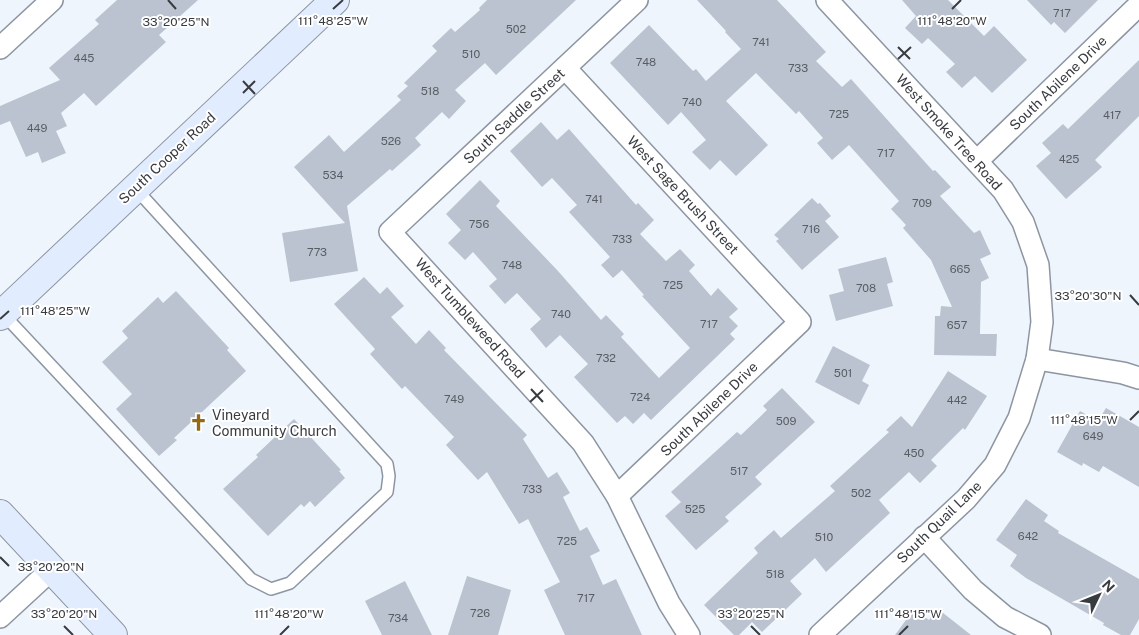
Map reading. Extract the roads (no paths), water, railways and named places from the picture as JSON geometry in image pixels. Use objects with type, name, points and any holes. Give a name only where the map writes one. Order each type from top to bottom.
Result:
[{"type":"main road","name":"South Cooper Road","points":[[1,315],[335,0]]},
{"type":"main road","points":[[0,514],[113,635]]},
{"type":"street","points":[[0,48],[52,0]]},
{"type":"street","name":"South Saddle Street","points":[[390,232],[638,0]]},
{"type":"street","name":"West Smoke Tree Road","points":[[827,0],[1003,190],[1023,222],[1038,265],[1042,322],[1037,359]]},
{"type":"street","name":"South Abilene Drive","points":[[977,161],[1139,5]]},
{"type":"street","name":"West Sage Brush Street","points":[[565,68],[800,322]]},
{"type":"street","name":"West Tumbleweed Road","points":[[390,232],[584,442],[617,496],[669,603],[689,635]]},
{"type":"street","name":"South Abilene Drive","points":[[617,496],[800,322]]},
{"type":"street","points":[[1037,359],[1123,373],[1139,378]]},
{"type":"street","name":"South Quail Lane","points":[[820,635],[966,499],[996,465],[1019,418],[1037,359]]},
{"type":"street","points":[[924,537],[973,590],[1005,617],[1040,635]]},
{"type":"street","points":[[0,618],[51,570]]},
{"type":"lane","points":[[1,315],[251,579],[271,589],[290,584],[380,499],[387,492],[390,476],[388,464],[135,188]]},
{"type":"place","name":"Vineyard Community Church","points":[[198,423]]}]
